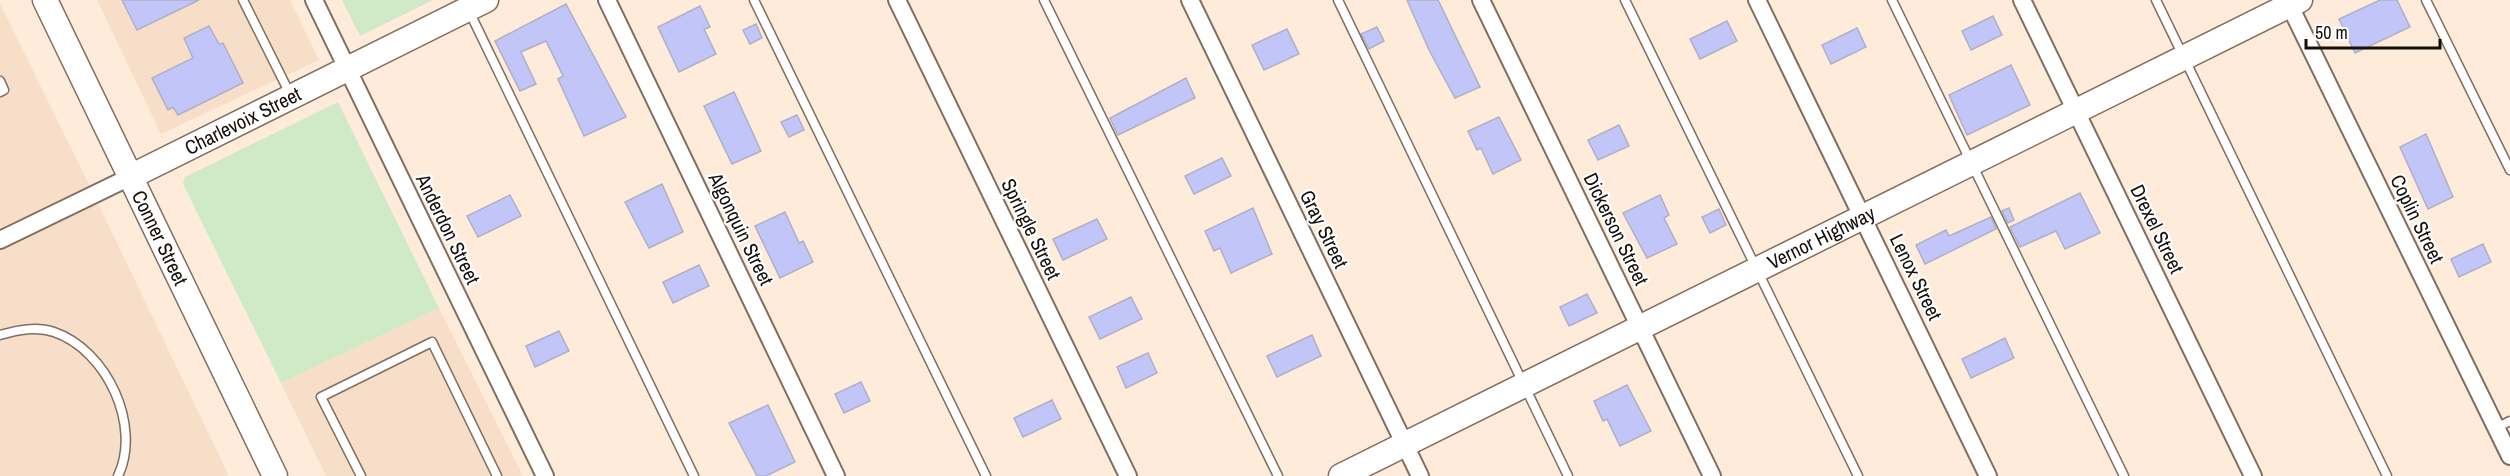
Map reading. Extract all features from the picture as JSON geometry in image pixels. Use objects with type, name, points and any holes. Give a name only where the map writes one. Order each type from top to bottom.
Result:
[{"type":"street","name":"Conner Street","points":[[45,0],[270,474]]},
{"type":"street","name":"Anderdon Street","points":[[314,0],[544,476]]},
{"type":"street","name":"Algonquin Street","points":[[607,0],[836,476]]},
{"type":"street","name":"Springle Street","points":[[897,0],[1128,476]]},
{"type":"street","name":"Gray Street","points":[[1190,0],[1420,476]]},
{"type":"street","name":"Dickerson Street","points":[[1481,0],[1712,476]]},
{"type":"street","name":"Lenox Street","points":[[1757,0],[1989,476]]},
{"type":"street","name":"Drexel Street","points":[[2022,0],[2253,476]]},
{"type":"street","name":"Vernor Highway","points":[[1341,476],[2292,2]]},
{"type":"street","name":"Coplin Street","points":[[2292,2],[2503,424],[2510,456]]},
{"type":"street","name":"Charlevoix Street","points":[[0,240],[347,69],[473,3]]},
{"type":"lane","points":[[243,0],[291,97]]},
{"type":"lane","points":[[754,0],[986,476]]},
{"type":"lane","points":[[1044,0],[1278,476]]},
{"type":"lane","points":[[1338,0],[1568,476]]},
{"type":"lane","points":[[1625,0],[1858,476]]},
{"type":"lane","points":[[1892,0],[2124,476]]},
{"type":"lane","points":[[2156,0],[2387,476]]},
{"type":"lane","points":[[2426,0],[2510,170]]},
{"type":"lane","points":[[473,3],[694,476]]},
{"type":"lane","points":[[0,81],[4,90],[0,92]]},
{"type":"lane","points":[[0,335],[32,329],[55,333],[85,351],[100,368],[112,388],[127,432],[127,446],[118,476]]},
{"type":"lane","points":[[361,476],[321,397],[432,342],[497,476]]},
{"type":"shaded area","points":[[97,0],[290,0],[319,60],[161,134]]},
{"type":"shaded area","points":[[0,4],[79,164],[229,476],[0,476]]},
{"type":"shaded area","points":[[439,308],[523,476],[326,476],[281,383]]},
{"type":"green space","points":[[342,0],[433,0],[360,36]]},
{"type":"green space","points":[[338,102],[439,308],[281,383],[183,184],[185,177]]},
{"type":"building","points":[[122,0],[199,0],[137,30]]},
{"type":"building","points":[[1407,0],[1438,0],[1480,87],[1455,98],[1429,50]]},
{"type":"building","points":[[2380,0],[2397,0],[2410,27],[2355,53],[2339,19]]},
{"type":"building","points":[[566,4],[626,117],[584,136],[558,79],[563,76],[546,41],[521,52],[536,84],[520,91],[495,41]]},
{"type":"building","points":[[700,6],[710,27],[704,29],[716,54],[679,72],[658,27]]},
{"type":"building","points":[[1993,16],[2002,35],[1971,50],[1962,31]]},
{"type":"building","points":[[1727,21],[1737,41],[1700,59],[1690,39]]},
{"type":"building","points":[[756,24],[762,38],[750,44],[743,30]]},
{"type":"building","points":[[209,26],[219,44],[223,43],[243,83],[178,115],[173,107],[168,110],[152,78],[193,58],[184,38]]},
{"type":"building","points":[[1377,27],[1384,41],[1369,49],[1361,34]]},
{"type":"building","points":[[1857,28],[1866,47],[1831,64],[1822,45]]},
{"type":"building","points":[[1287,29],[1299,54],[1264,70],[1252,45]]},
{"type":"building","points":[[2011,65],[2030,105],[1967,135],[1949,95]]},
{"type":"building","points":[[1186,78],[1195,98],[1118,135],[1110,118]]},
{"type":"building","points":[[734,92],[761,151],[732,164],[704,106]]},
{"type":"building","points":[[797,115],[804,130],[789,137],[781,122]]},
{"type":"building","points":[[1499,117],[1521,160],[1493,174],[1481,148],[1477,150],[1468,131]]},
{"type":"building","points":[[1619,125],[1629,146],[1598,160],[1588,140]]},
{"type":"building","points":[[2426,134],[2453,197],[2428,209],[2400,147]]},
{"type":"building","points":[[1222,158],[1231,176],[1194,194],[1185,176]]},
{"type":"building","points":[[662,184],[683,232],[649,248],[625,202]]},
{"type":"building","points":[[2080,193],[2100,233],[2065,249],[2056,231],[2020,247],[2010,227]]},
{"type":"building","points":[[510,195],[521,216],[478,237],[467,216]]},
{"type":"building","points":[[1660,195],[1669,215],[1664,218],[1677,244],[1647,258],[1623,213]]},
{"type":"building","points":[[1253,208],[1272,254],[1231,273],[1220,248],[1214,251],[1205,231]]},
{"type":"building","points":[[2009,208],[2014,220],[2008,223],[2002,211]]},
{"type":"building","points":[[1719,209],[1726,225],[1710,233],[1702,217]]},
{"type":"building","points":[[785,212],[799,243],[803,241],[813,262],[780,278],[755,226]]},
{"type":"building","points":[[1991,217],[1996,229],[1925,264],[1916,245],[1946,230],[1949,236]]},
{"type":"building","points":[[1097,219],[1107,239],[1063,260],[1053,239]]},
{"type":"building","points":[[2483,244],[2491,262],[2459,277],[2451,259]]},
{"type":"building","points":[[699,265],[709,286],[673,303],[663,282]]},
{"type":"building","points":[[1587,294],[1597,313],[1569,326],[1560,307]]},
{"type":"building","points":[[1131,297],[1142,319],[1100,339],[1089,317]]},
{"type":"building","points":[[559,331],[569,351],[535,367],[526,346]]},
{"type":"building","points":[[1312,335],[1321,356],[1277,377],[1267,356]]},
{"type":"building","points":[[2005,338],[2014,358],[1971,378],[1962,359]]},
{"type":"building","points":[[1148,353],[1157,373],[1126,388],[1117,367]]},
{"type":"building","points":[[861,382],[870,401],[844,413],[835,394]]},
{"type":"building","points":[[1627,385],[1651,431],[1620,446],[1607,419],[1603,421],[1594,401]]},
{"type":"building","points":[[1052,400],[1061,419],[1023,437],[1014,418]]},
{"type":"building","points":[[768,405],[795,462],[766,476],[757,476],[729,423]]}]
